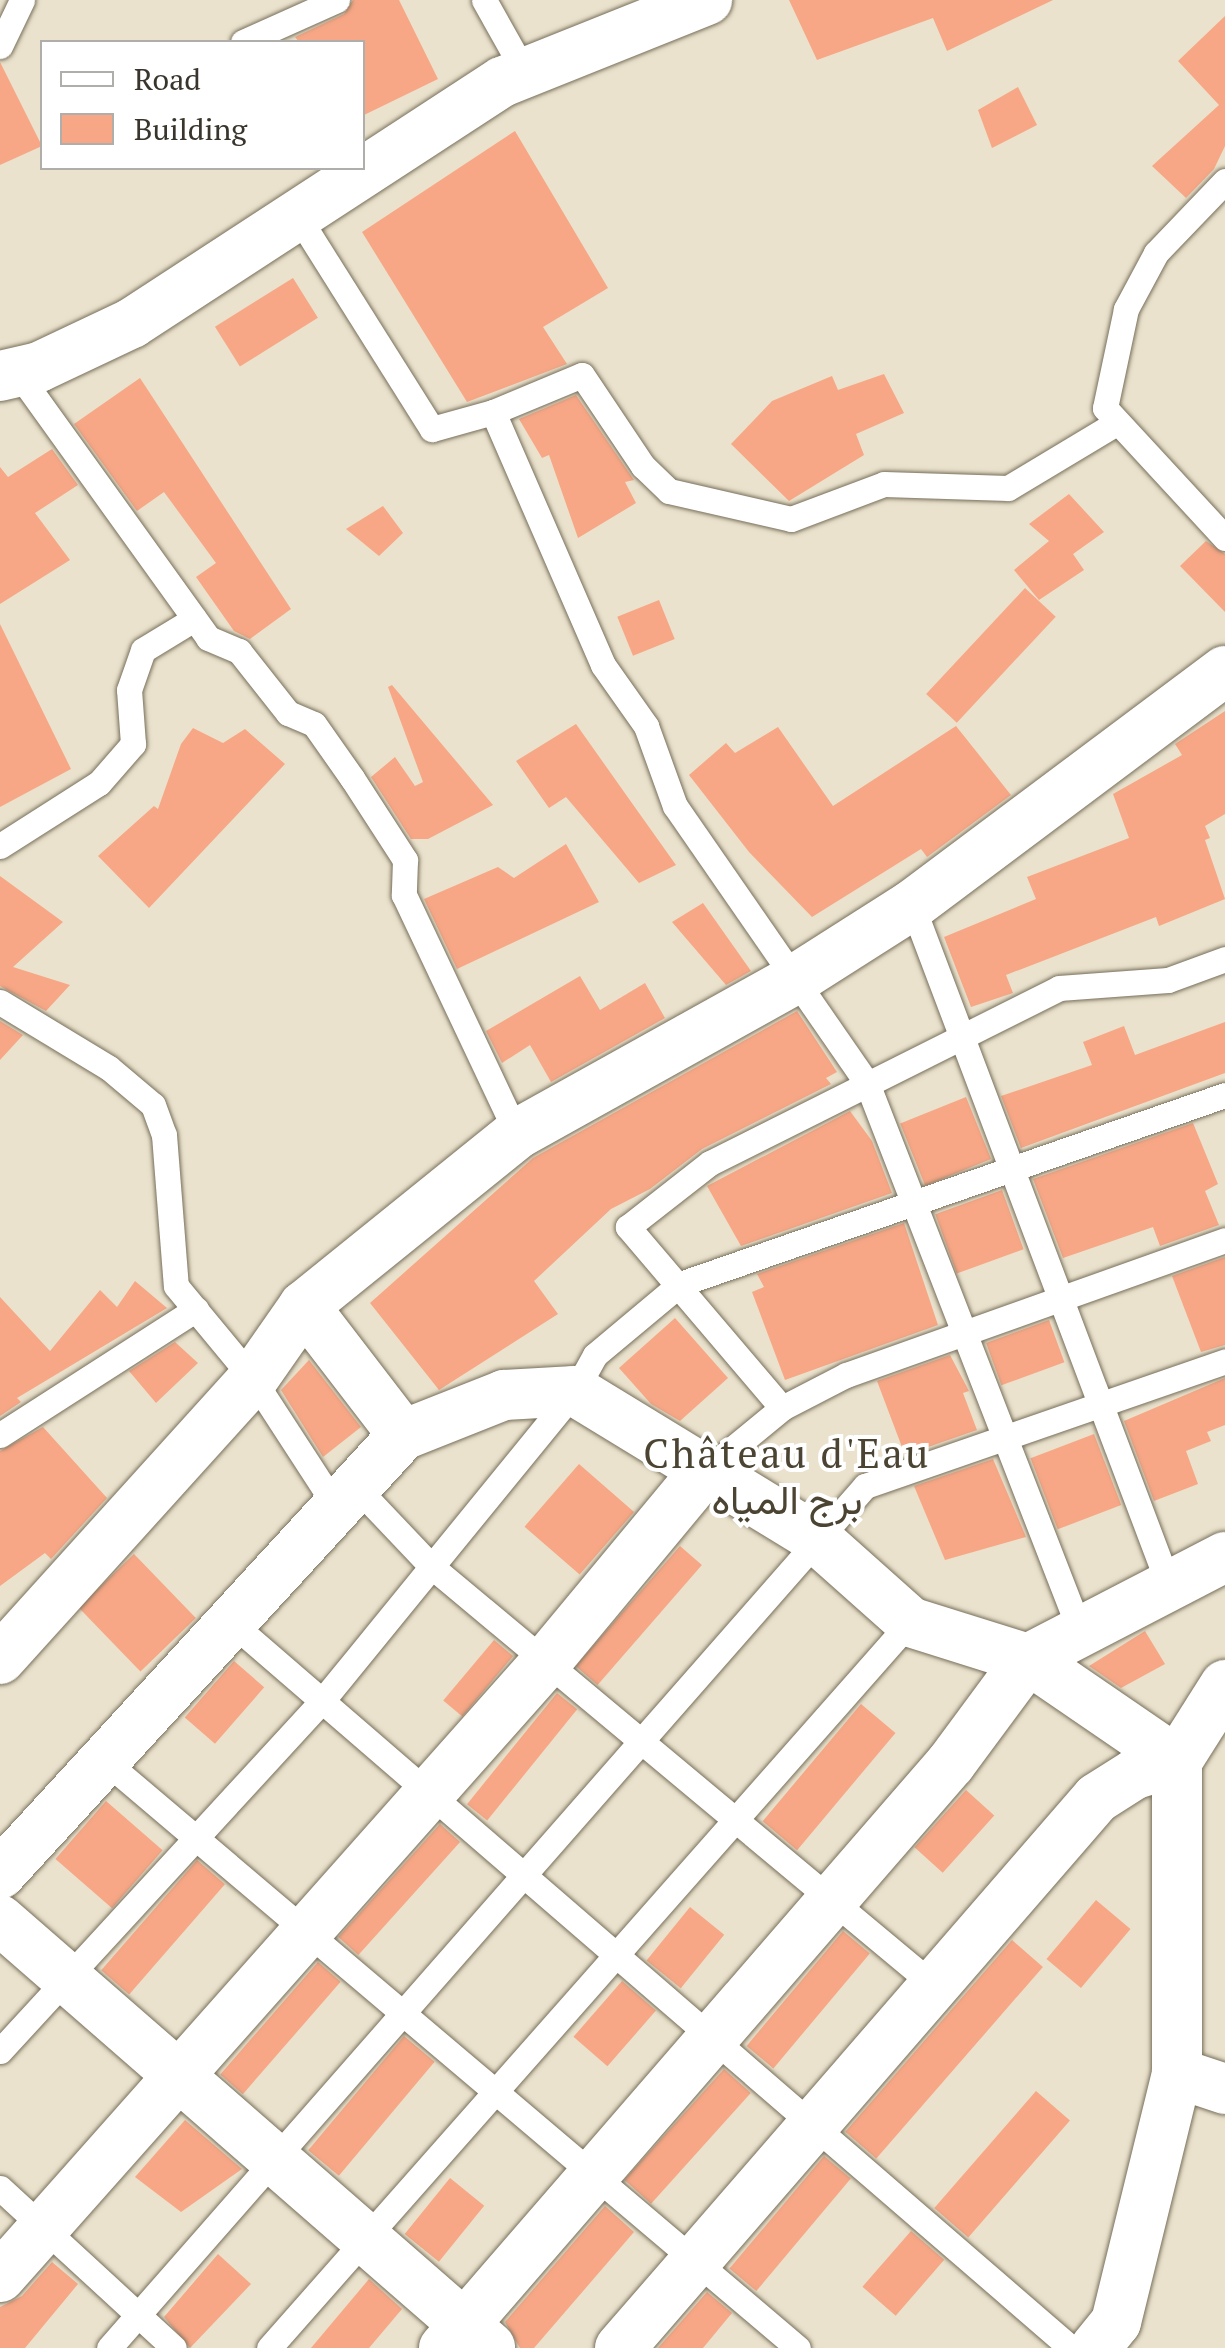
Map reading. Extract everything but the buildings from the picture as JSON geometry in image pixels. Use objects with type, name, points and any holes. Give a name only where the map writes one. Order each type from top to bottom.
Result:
[{"type":"street","points":[[6,367],[132,323],[525,72],[707,0]]},
{"type":"street","points":[[0,1659],[253,1379],[304,1306],[517,1134],[800,977],[912,905],[1225,671]]},
{"type":"street","points":[[304,1306],[403,1435]]},
{"type":"street","points":[[4,1860],[233,1624],[403,1435],[504,1395],[574,1391],[817,1539],[910,1622],[1028,1658],[1177,1761]]},
{"type":"street","points":[[0,2277],[546,1662],[703,1473]]},
{"type":"street","points":[[0,1920],[366,2239],[466,2340],[594,2175],[951,1763],[1028,1658],[1225,1556]]},
{"type":"street","points":[[1095,2348],[1116,2322],[1177,2073],[1177,1761],[1225,1685]]},
{"type":"street","points":[[620,2348],[931,1983],[1097,1798],[1135,1774],[1177,1761]]},
{"type":"street","points":[[1177,2073],[1225,2089]]},
{"type":"lane","points":[[0,46],[22,0]]},
{"type":"lane","points":[[247,40],[337,0]]},
{"type":"lane","points":[[484,0],[525,72]]},
{"type":"lane","points":[[1225,181],[1156,253],[1126,309],[1105,408],[1225,538]]},
{"type":"lane","points":[[297,215],[432,429],[492,412],[582,375],[643,466],[669,491],[791,519],[884,484],[1008,488],[1116,423]]},
{"type":"lane","points":[[6,367],[208,638],[238,651],[288,713],[314,724],[406,860],[404,896],[517,1134]]},
{"type":"lane","points":[[492,412],[603,665],[646,726],[675,806],[800,977],[866,1083],[1080,1631]]},
{"type":"lane","points":[[0,846],[99,783],[133,744],[129,690],[143,650],[194,620]]},
{"type":"lane","points":[[912,905],[1169,1586]]},
{"type":"lane","points":[[782,1408],[628,1227],[710,1163],[1060,988],[1168,980],[1225,959]]},
{"type":"lane","points":[[0,1002],[109,1068],[153,1105],[164,1135],[176,1286],[347,1499],[931,1983]]},
{"type":"lane","points":[[0,2051],[322,1701],[574,1391],[594,1355],[680,1284],[1225,1095]]},
{"type":"lane","points":[[703,1473],[782,1408],[846,1374],[1225,1240]]},
{"type":"lane","points":[[0,1436],[196,1309]]},
{"type":"lane","points":[[109,2348],[644,1743],[865,1486],[1099,1408],[1225,1361]]},
{"type":"lane","points":[[269,2348],[910,1622]]},
{"type":"lane","points":[[233,1624],[1071,2348]]},
{"type":"lane","points":[[104,1761],[798,2348]]},
{"type":"lane","points":[[0,2188],[174,2348]]},
{"type":"district","name":"Château d'Eau برج المياه","points":[[787,1476]]}]
